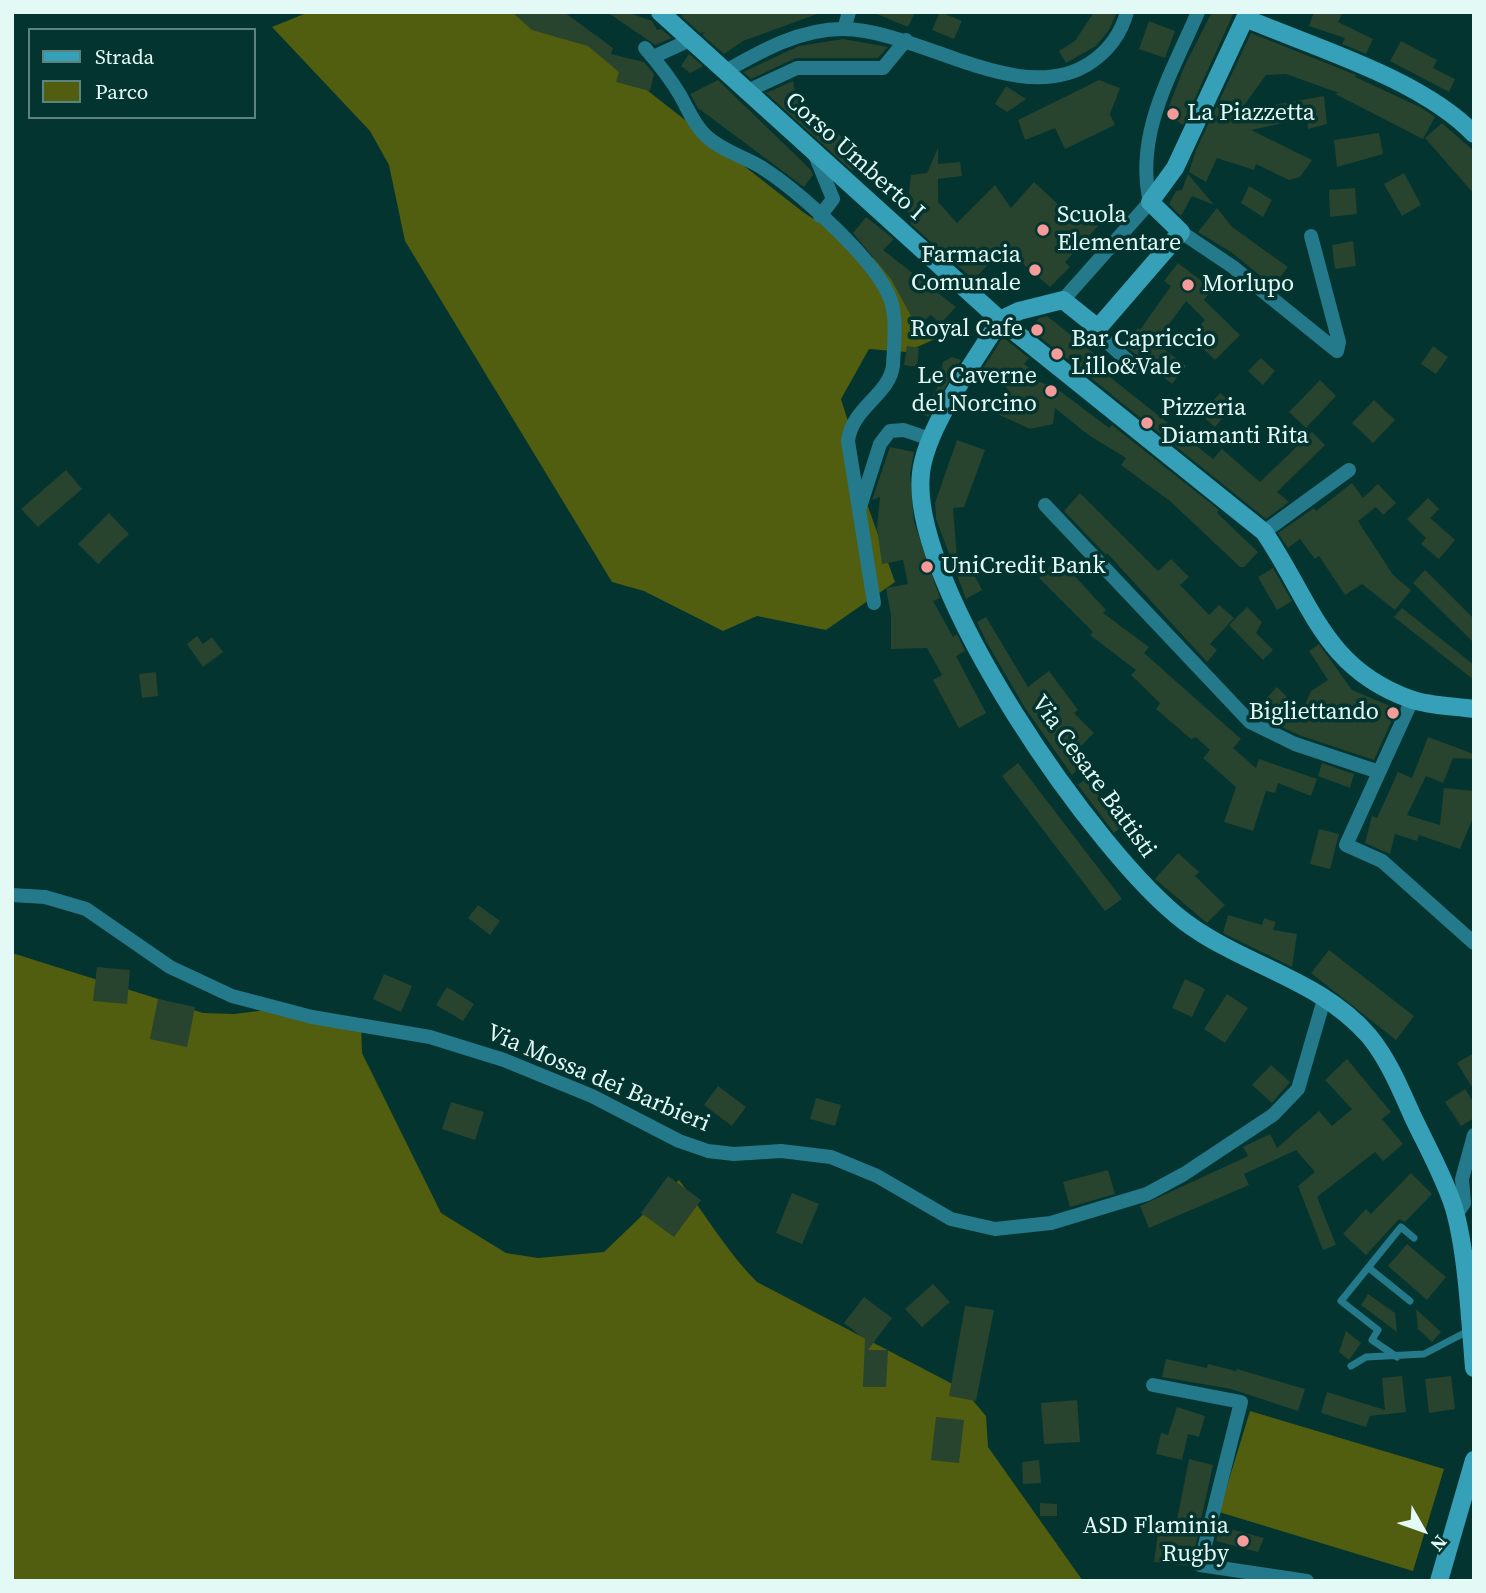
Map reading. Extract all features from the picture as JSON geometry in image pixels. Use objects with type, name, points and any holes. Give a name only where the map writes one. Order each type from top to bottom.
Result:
[{"type":"street","name":"Corso Umberto I","points":[[660,12],[745,92],[1000,320],[1264,532],[1287,566],[1332,647],[1365,677],[1412,700],[1474,709]]},
{"type":"street","points":[[844,29],[849,12]]},
{"type":"street","points":[[724,72],[763,49],[795,37],[844,29],[906,40],[1011,74],[1037,79],[1057,77],[1076,71],[1102,54],[1120,31],[1127,12]]},
{"type":"street","points":[[1198,12],[1152,122],[1145,161],[1150,202],[1181,232],[1233,267],[1337,351],[1339,342],[1311,236]]},
{"type":"street","points":[[1000,320],[1020,311],[1063,300],[1150,202],[1175,168],[1246,15],[1420,91],[1454,113],[1474,134]]},
{"type":"street","points":[[690,40],[649,52],[708,138],[761,167],[820,216],[875,273],[889,297],[893,312],[890,375],[855,418],[849,435],[848,454],[860,508],[874,603]]},
{"type":"street","points":[[745,92],[797,68],[883,68],[906,40]]},
{"type":"street","points":[[814,153],[833,199],[820,216]]},
{"type":"street","points":[[1098,328],[1181,232]]},
{"type":"street","points":[[1063,300],[1098,328],[1107,342],[1136,368]]},
{"type":"street","name":"Via Cesare Battisti","points":[[1000,320],[930,439],[920,488],[921,511],[928,541],[955,604],[1003,694],[1034,743],[1123,864],[1166,906],[1214,941],[1325,996],[1368,1036],[1388,1063],[1456,1215],[1474,1368]]},
{"type":"street","points":[[860,508],[880,444],[890,431],[904,430],[930,439]]},
{"type":"street","points":[[1264,532],[1349,470]]},
{"type":"street","points":[[1045,505],[1250,722],[1295,744],[1379,772]]},
{"type":"street","points":[[1412,700],[1346,845],[1389,867],[1474,943]]},
{"type":"street","name":"Via Mossa dei Barbieri","points":[[12,895],[45,897],[86,909],[170,967],[232,996],[312,1017],[430,1037],[504,1060],[592,1096],[679,1141],[708,1151],[734,1154],[781,1151],[831,1157],[877,1176],[951,1219],[995,1229],[1051,1223],[1147,1194],[1184,1174],[1273,1115],[1298,1088],[1325,996]]},
{"type":"street","points":[[1456,1215],[1464,1203],[1462,1179],[1474,1135]]},
{"type":"street","points":[[1153,1385],[1241,1402],[1200,1564],[1307,1581]]},
{"type":"street","points":[[1439,1581],[1474,1460]]},
{"type":"lane","points":[[1397,1357],[1372,1340],[1378,1330],[1341,1301],[1401,1227],[1414,1238]]},
{"type":"lane","points":[[1368,1268],[1410,1301]]},
{"type":"lane","points":[[1351,1366],[1366,1357],[1428,1353],[1471,1330]]},
{"type":"green space","points":[[309,12],[547,12],[803,212],[908,281],[913,318],[935,339],[906,352],[869,349],[841,399],[852,434],[856,473],[895,582],[826,630],[757,616],[723,631],[644,591],[612,582],[405,241],[389,165],[370,131],[272,27]]},
{"type":"green space","points":[[12,953],[203,1013],[234,1014],[267,1010],[361,1023],[362,1053],[441,1213],[506,1253],[538,1258],[604,1252],[679,1180],[726,1246],[757,1282],[964,1390],[986,1416],[988,1447],[1083,1581],[12,1581]]},
{"type":"green space","points":[[1250,1411],[1444,1469],[1413,1571],[1219,1512]]},
{"type":"building","points":[[512,12],[564,12],[613,48],[611,54],[644,62],[654,74],[650,91],[616,82],[619,72],[588,46],[532,30]]},
{"type":"building","points":[[607,12],[627,12],[652,21],[657,30],[661,29],[672,38],[655,45]]},
{"type":"building","points":[[685,12],[817,14],[743,41],[724,54],[702,35],[705,32],[700,33],[681,16]]},
{"type":"building","points":[[872,12],[915,12],[908,27]]},
{"type":"building","points":[[940,12],[962,21],[954,39],[932,30]]},
{"type":"building","points":[[1094,12],[1117,12],[1109,30],[1096,46],[1066,63],[1059,51],[1075,41]]},
{"type":"building","points":[[1212,12],[1234,12],[1183,125],[1166,114],[1184,67]]},
{"type":"building","points":[[1314,12],[1343,12],[1338,22],[1373,39],[1366,54],[1342,44],[1345,38],[1309,26]]},
{"type":"building","points":[[1149,21],[1175,31],[1165,58],[1139,49]]},
{"type":"building","points":[[1251,33],[1356,75],[1355,77],[1420,107],[1435,117],[1423,139],[1335,94],[1339,93],[1286,74],[1266,75],[1240,111],[1324,96],[1327,124],[1308,129],[1307,118],[1251,130],[1312,160],[1300,177],[1289,180],[1256,164],[1254,170],[1217,158],[1206,182],[1189,172],[1196,150]]},
{"type":"building","points":[[843,39],[888,47],[878,58],[796,58],[751,79],[743,72],[799,46]]},
{"type":"building","points":[[1401,41],[1437,60],[1433,68],[1455,79],[1449,92],[1390,61]]},
{"type":"building","points":[[689,54],[703,66],[690,73],[681,66]]},
{"type":"building","points":[[718,80],[811,170],[813,175],[804,187],[698,108],[690,94]]},
{"type":"building","points":[[1099,80],[1120,88],[1110,114],[1115,125],[1065,149],[1055,128],[1025,140],[1018,120]]},
{"type":"building","points":[[793,81],[795,93],[864,158],[852,171],[766,93]]},
{"type":"building","points":[[1006,86],[1026,99],[1007,112],[995,104]]},
{"type":"building","points":[[1442,123],[1474,151],[1474,194],[1425,138]]},
{"type":"building","points":[[1379,133],[1383,154],[1337,167],[1334,140]]},
{"type":"building","points":[[938,148],[938,164],[960,162],[962,176],[938,179],[938,202],[957,223],[995,185],[1011,208],[1034,182],[1074,219],[1081,211],[1098,226],[1065,262],[1070,267],[1050,287],[1003,247],[974,280],[911,224],[907,210],[911,175],[927,173]]},
{"type":"building","points":[[1404,173],[1421,205],[1402,216],[1384,184]]},
{"type":"building","points":[[1188,174],[1214,205],[1192,196],[1181,216],[1169,204],[1176,191],[1182,190]]},
{"type":"building","points":[[1249,186],[1272,200],[1263,217],[1241,203]]},
{"type":"building","points":[[1355,188],[1357,214],[1330,217],[1329,190]]},
{"type":"building","points":[[1217,208],[1232,227],[1288,267],[1273,286],[1231,252],[1198,232]]},
{"type":"building","points":[[866,217],[894,239],[883,250],[956,307],[940,324],[931,315],[917,327],[891,279],[853,233]]},
{"type":"building","points":[[1353,241],[1356,266],[1335,269],[1332,245]]},
{"type":"building","points":[[1178,263],[1212,289],[1204,300],[1240,335],[1215,360],[1190,336],[1205,320],[1186,301],[1164,331],[1167,333],[1159,345],[1186,366],[1172,384],[1124,345],[1138,328],[1140,330],[1171,286],[1164,281]]},
{"type":"building","points":[[1047,316],[1110,366],[1105,373],[1213,459],[1222,449],[1260,482],[1312,432],[1325,445],[1277,492],[1289,502],[1266,519],[1030,329],[1039,318]]},
{"type":"building","points":[[1003,337],[1029,358],[1024,364],[1039,375],[1035,380],[1056,388],[1109,428],[1112,425],[1219,510],[1217,513],[1258,552],[1244,567],[1240,567],[1170,501],[1121,465],[1126,458],[1087,434],[1055,408],[1053,424],[1030,429],[991,411],[1008,389],[982,370]]},
{"type":"building","points":[[907,346],[919,348],[917,367],[904,365]]},
{"type":"building","points":[[1433,346],[1448,357],[1436,374],[1421,364]]},
{"type":"building","points":[[952,357],[961,360],[928,417],[922,414],[937,388],[943,362]]},
{"type":"building","points":[[1261,358],[1275,371],[1263,385],[1248,371]]},
{"type":"building","points":[[1320,380],[1336,396],[1306,428],[1289,412]]},
{"type":"building","points":[[1220,393],[1234,405],[1215,427],[1201,415]]},
{"type":"building","points":[[1374,400],[1395,420],[1373,443],[1352,423]]},
{"type":"building","points":[[957,440],[985,450],[964,507],[953,508],[958,571],[969,565],[982,590],[966,599],[936,519],[935,503]]},
{"type":"building","points":[[890,447],[914,452],[910,474],[914,522],[940,598],[933,601],[953,637],[957,634],[965,651],[956,656],[986,713],[959,728],[933,680],[942,675],[927,648],[891,649],[891,615],[886,588],[908,584],[903,560],[882,564],[877,528],[880,497],[872,500]]},
{"type":"building","points":[[66,470],[82,489],[38,527],[21,509]]},
{"type":"building","points":[[1352,483],[1363,498],[1378,484],[1396,503],[1383,515],[1376,507],[1358,521],[1393,575],[1411,590],[1395,610],[1362,584],[1345,595],[1319,556],[1315,559],[1300,539],[1288,548],[1278,533],[1314,508],[1316,511]]},
{"type":"building","points":[[1080,493],[1158,571],[1171,559],[1189,577],[1180,585],[1209,615],[1219,605],[1234,618],[1210,644],[1217,650],[1207,662],[1107,553],[1106,555],[1064,511]]},
{"type":"building","points":[[1428,498],[1439,509],[1430,518],[1455,540],[1439,559],[1421,544],[1426,538],[1407,519]]},
{"type":"building","points":[[109,513],[129,534],[98,564],[78,544]]},
{"type":"building","points":[[1058,558],[1106,610],[1103,613],[1149,647],[1144,653],[1241,739],[1233,748],[1256,768],[1259,759],[1317,779],[1311,796],[1278,783],[1275,793],[1266,791],[1253,831],[1224,822],[1236,787],[1203,758],[1210,750],[1196,737],[1191,739],[1156,709],[1160,703],[1131,675],[1136,670],[1090,635],[1093,632],[1039,578]]},
{"type":"building","points":[[1273,568],[1292,601],[1277,610],[1258,577]]},
{"type":"building","points":[[1425,570],[1474,619],[1474,643],[1413,583]]},
{"type":"building","points":[[1247,607],[1262,622],[1256,633],[1273,650],[1263,660],[1229,625]]},
{"type":"building","points":[[1402,608],[1474,665],[1474,680],[1394,617]]},
{"type":"building","points":[[986,617],[1028,687],[1049,671],[1078,710],[1074,713],[1094,733],[1079,748],[1089,759],[1072,775],[1025,708],[986,641],[977,622]]},
{"type":"building","points":[[197,636],[203,644],[212,637],[223,652],[203,667],[187,644]]},
{"type":"building","points":[[1319,644],[1352,690],[1397,709],[1374,760],[1299,735],[1267,720],[1256,709],[1277,687],[1302,712],[1311,691],[1328,680],[1309,651]]},
{"type":"building","points":[[156,672],[158,696],[142,698],[139,674]]},
{"type":"building","points":[[1428,737],[1474,754],[1474,759],[1453,758],[1443,783],[1426,776],[1407,815],[1440,825],[1444,788],[1474,791],[1474,815],[1460,849],[1419,835],[1417,841],[1395,834],[1390,854],[1365,843],[1372,816],[1377,818],[1398,772],[1412,778]]},
{"type":"building","points":[[1018,763],[1122,899],[1105,911],[1002,776]]},
{"type":"building","points":[[1322,763],[1354,774],[1350,788],[1318,776]]},
{"type":"building","points":[[1085,779],[1103,801],[1106,799],[1125,824],[1114,833],[1078,785]]},
{"type":"building","points":[[1319,829],[1339,834],[1330,869],[1310,864]]},
{"type":"building","points":[[1178,853],[1199,872],[1195,876],[1225,905],[1207,923],[1155,879]]},
{"type":"building","points":[[478,905],[500,921],[490,935],[468,918]]},
{"type":"building","points":[[1228,915],[1262,925],[1264,918],[1276,922],[1273,930],[1297,934],[1292,967],[1223,933]]},
{"type":"building","points":[[1329,950],[1414,1016],[1396,1040],[1311,973]]},
{"type":"building","points":[[97,967],[130,970],[127,1004],[93,1001]]},
{"type":"building","points":[[384,974],[412,986],[401,1012],[373,999]]},
{"type":"building","points":[[1185,979],[1205,989],[1192,1017],[1172,1008]]},
{"type":"building","points":[[447,987],[474,1004],[463,1021],[436,1005]]},
{"type":"building","points":[[1227,994],[1248,1008],[1225,1043],[1204,1029]]},
{"type":"building","points":[[158,999],[195,1007],[187,1047],[150,1039]]},
{"type":"building","points":[[1474,1053],[1474,1090],[1457,1063]]},
{"type":"building","points":[[1347,1059],[1391,1112],[1382,1119],[1403,1144],[1383,1161],[1375,1152],[1317,1197],[1336,1245],[1323,1250],[1298,1186],[1315,1172],[1296,1150],[1244,1174],[1249,1185],[1149,1228],[1140,1206],[1248,1156],[1243,1147],[1270,1134],[1277,1148],[1319,1111],[1332,1126],[1352,1109],[1325,1080]]},
{"type":"building","points":[[1271,1065],[1290,1082],[1272,1103],[1252,1085]]},
{"type":"building","points":[[718,1086],[746,1107],[732,1126],[704,1105]]},
{"type":"building","points":[[1465,1089],[1474,1103],[1474,1118],[1461,1126],[1445,1102]]},
{"type":"building","points":[[816,1098],[841,1105],[835,1126],[810,1119]]},
{"type":"building","points":[[451,1102],[484,1112],[475,1140],[442,1129]]},
{"type":"building","points":[[1108,1170],[1115,1194],[1070,1207],[1063,1182]]},
{"type":"building","points":[[1411,1173],[1432,1194],[1405,1222],[1399,1219],[1366,1255],[1343,1234],[1366,1209],[1371,1214]]},
{"type":"building","points":[[668,1176],[701,1200],[674,1237],[641,1213]]},
{"type":"building","points":[[792,1193],[819,1204],[802,1244],[776,1233]]},
{"type":"building","points":[[1407,1244],[1446,1277],[1427,1300],[1388,1266]]},
{"type":"building","points":[[933,1284],[950,1302],[922,1327],[905,1309]]},
{"type":"building","points":[[1368,1294],[1395,1313],[1397,1332],[1361,1305]]},
{"type":"building","points":[[864,1297],[892,1318],[868,1350],[888,1350],[886,1387],[863,1387],[865,1339],[844,1323]]},
{"type":"building","points":[[965,1306],[994,1310],[976,1401],[949,1396]]},
{"type":"building","points":[[1416,1309],[1441,1332],[1432,1342],[1418,1329]]},
{"type":"building","points":[[1346,1331],[1361,1343],[1349,1360],[1339,1352]]},
{"type":"building","points":[[1166,1359],[1207,1368],[1208,1364],[1236,1371],[1237,1369],[1305,1389],[1298,1411],[1231,1389],[1162,1377]]},
{"type":"building","points":[[1402,1376],[1406,1412],[1370,1416],[1366,1427],[1321,1413],[1327,1392],[1385,1410],[1382,1378]]},
{"type":"building","points":[[1451,1376],[1455,1409],[1429,1413],[1425,1379]]},
{"type":"building","points":[[1077,1400],[1080,1442],[1044,1444],[1041,1403]]},
{"type":"building","points":[[1177,1407],[1205,1416],[1199,1437],[1188,1434],[1182,1460],[1156,1454],[1161,1433],[1168,1435]]},
{"type":"building","points":[[936,1417],[964,1420],[959,1463],[931,1460]]},
{"type":"building","points":[[1189,1459],[1213,1465],[1191,1566],[1154,1562],[1158,1533],[1174,1535]]},
{"type":"building","points":[[1039,1460],[1041,1483],[1023,1484],[1022,1462]]},
{"type":"building","points":[[1040,1503],[1057,1504],[1057,1516],[1040,1516]]},
{"type":"building","points":[[1222,1519],[1230,1521],[1227,1528],[1264,1538],[1258,1552],[1216,1541]]},
{"type":"place","name":"La Piazzetta","points":[[1173,114]]},
{"type":"place","name":"Scuola Elementare","points":[[1043,230]]},
{"type":"place","name":"Farmacia Comunale","points":[[1035,270]]},
{"type":"place","name":"Morlupo","points":[[1188,285]]},
{"type":"place","name":"Royal Cafe","points":[[1037,330]]},
{"type":"place","name":"Bar Capriccio Lillo&Vale","points":[[1057,354]]},
{"type":"place","name":"Le Caverne del Norcino","points":[[1051,391]]},
{"type":"place","name":"Pizzeria Diamanti Rita","points":[[1147,423]]},
{"type":"place","name":"UniCredit Bank","points":[[927,567]]},
{"type":"place","name":"Bigliettando","points":[[1393,713]]},
{"type":"place","name":"ASD Flaminia Rugby","points":[[1243,1541]]}]
